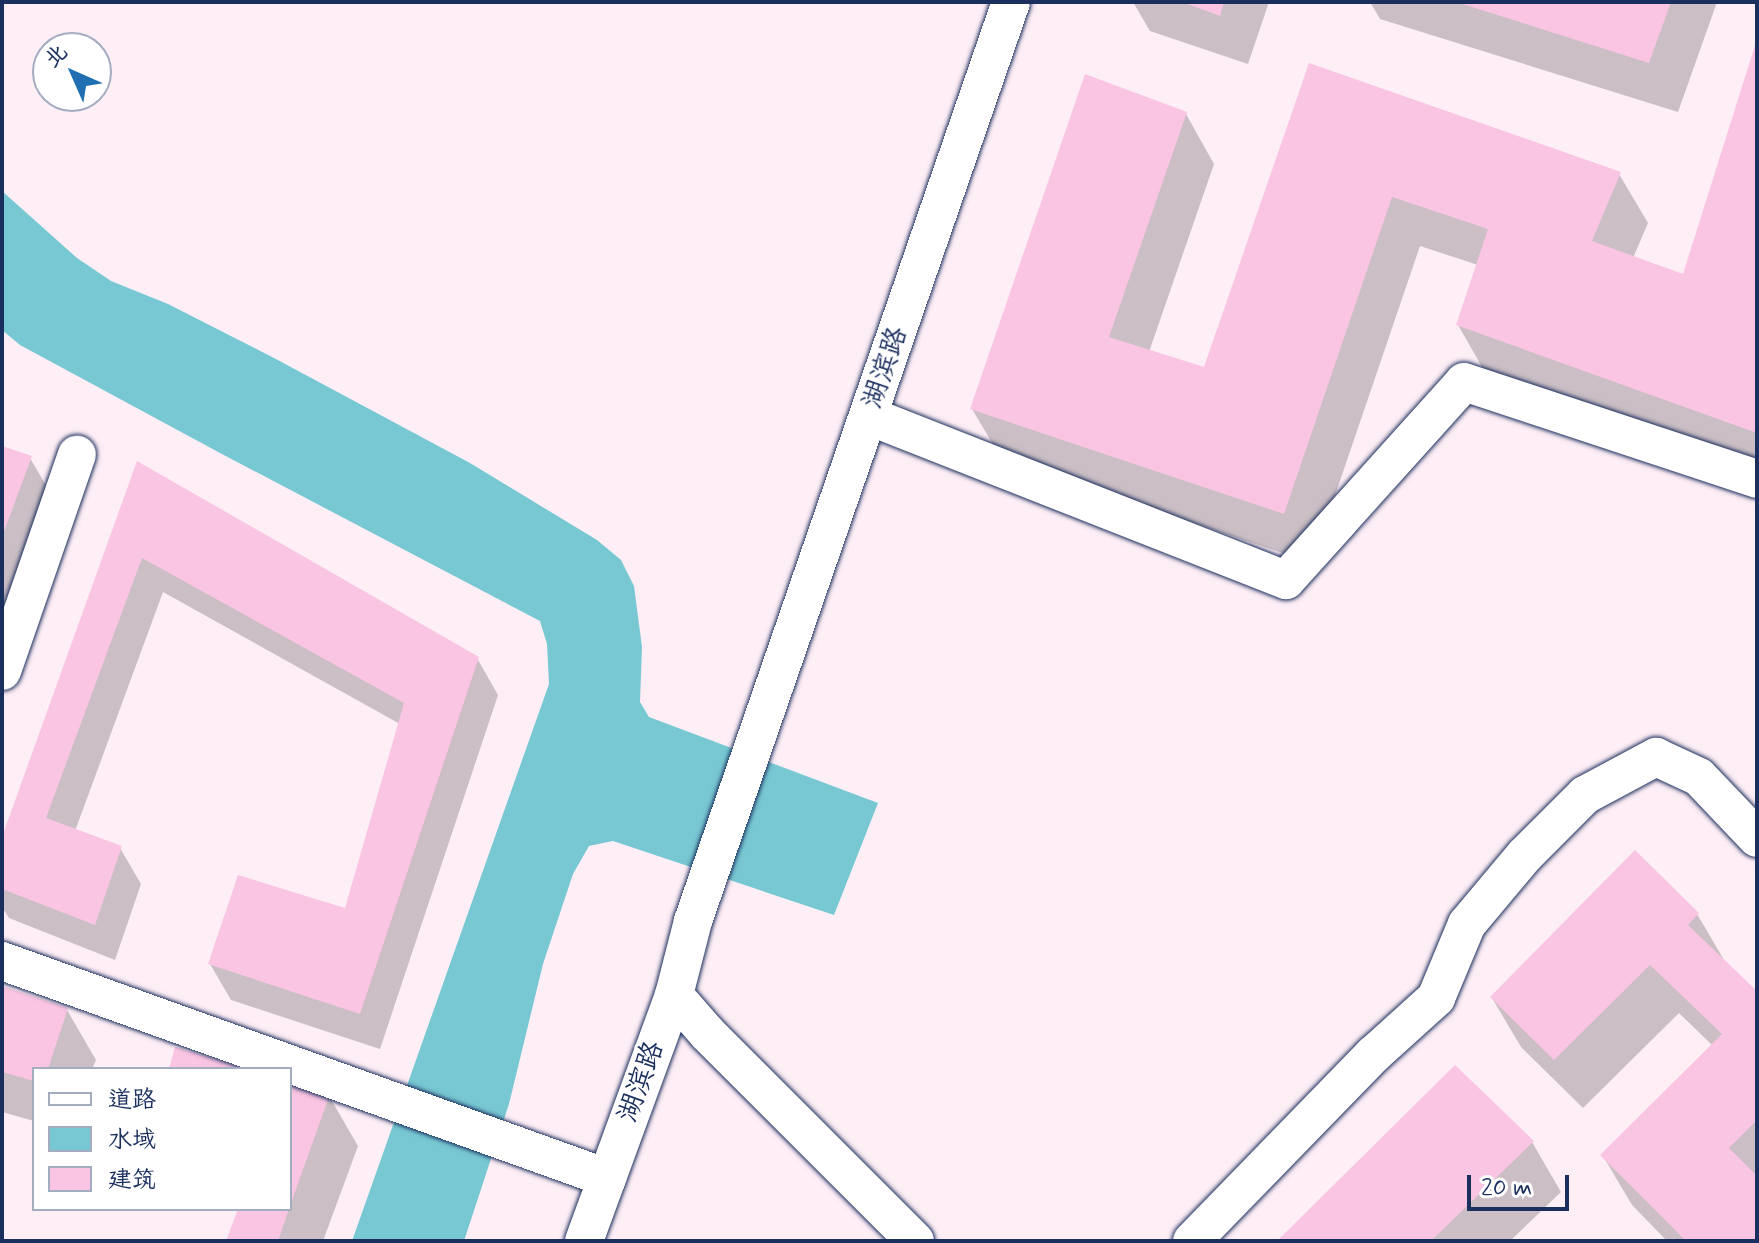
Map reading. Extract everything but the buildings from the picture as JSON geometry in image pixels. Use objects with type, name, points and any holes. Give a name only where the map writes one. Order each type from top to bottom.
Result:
[{"type":"street","name":"湖滨路","points":[[584,1241],[590,1171],[674,995],[693,921],[1011,2]]},
{"type":"street","points":[[869,416],[1286,580],[1464,382],[1757,479]]},
{"type":"street","points":[[2,671],[77,455]]},
{"type":"street","points":[[1192,1241],[1373,1055],[1436,998],[1467,924],[1525,855],[1585,795],[1656,757],[1699,777],[1757,838]]},
{"type":"street","points":[[2,961],[590,1171]]},
{"type":"street","points":[[674,995],[707,1033],[915,1241]]},
{"type":"shaded area","points":[[2,2],[1757,2],[1757,1241],[2,1241]]},
{"type":"water","points":[[2,191],[77,258],[111,281],[168,304],[274,358],[470,463],[597,540],[621,560],[634,586],[642,647],[640,702],[649,717],[878,803],[834,915],[613,841],[589,846],[573,874],[543,964],[509,1104],[464,1241],[352,1241],[549,684],[547,644],[540,621],[20,345],[2,330]]}]
